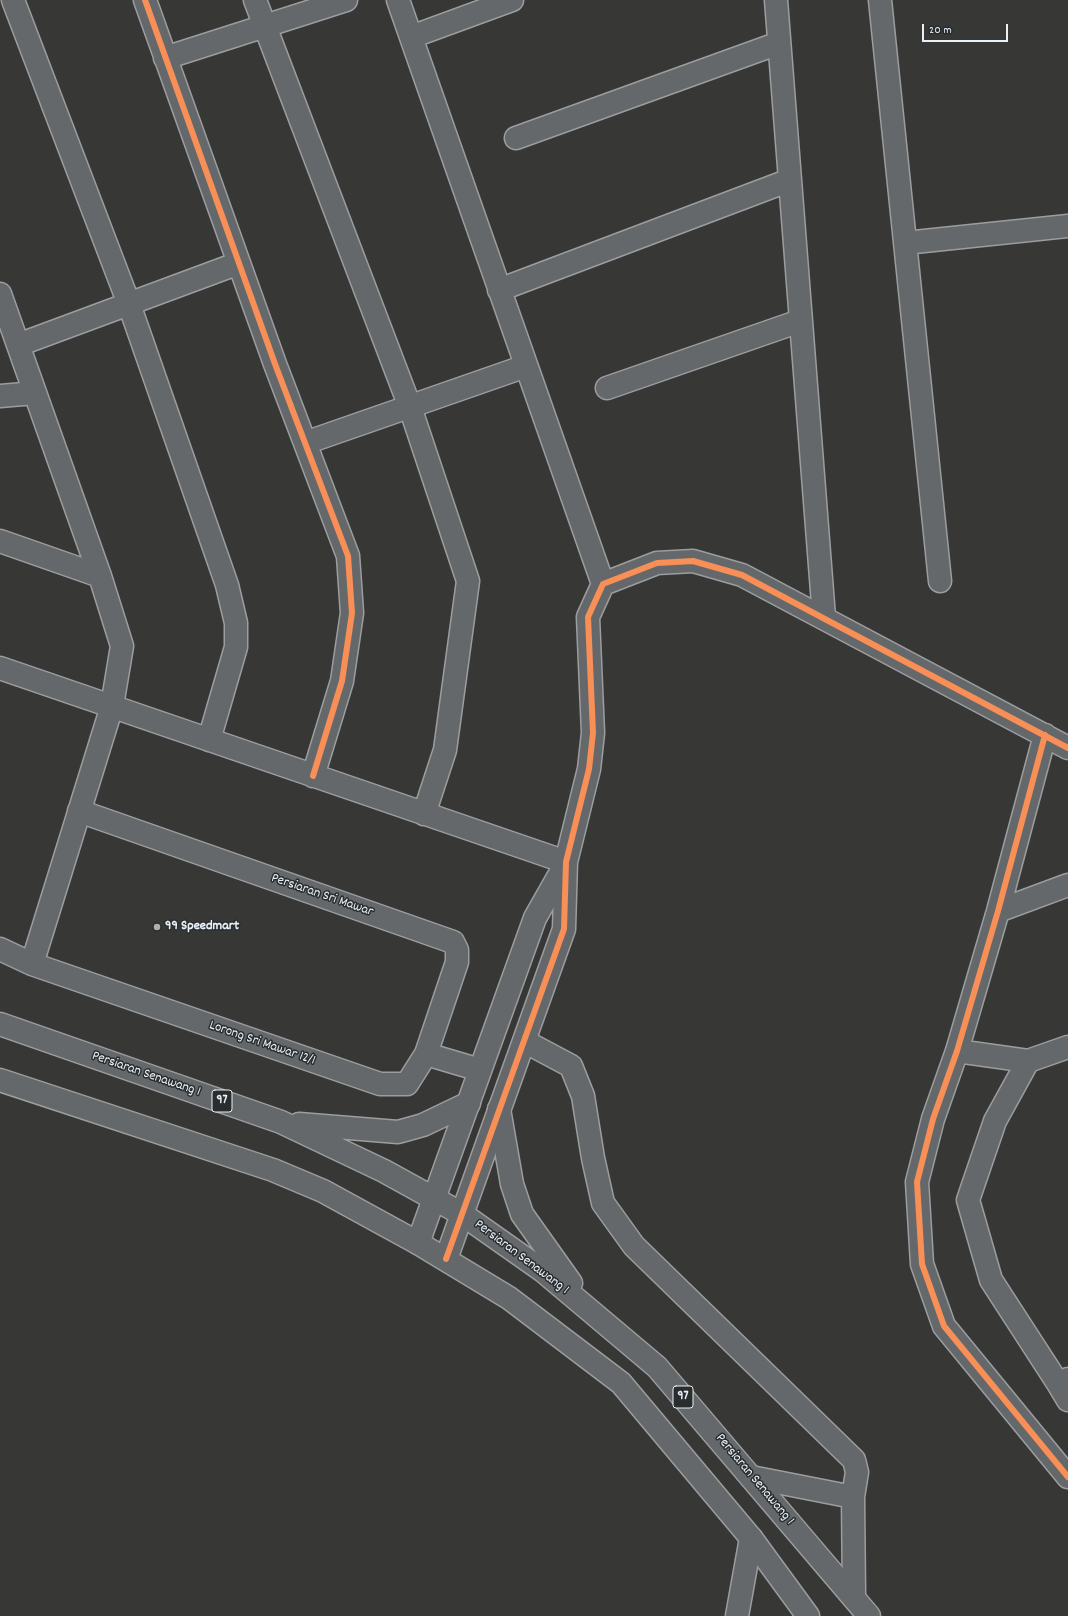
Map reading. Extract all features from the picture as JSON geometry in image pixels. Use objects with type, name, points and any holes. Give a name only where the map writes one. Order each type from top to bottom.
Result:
[{"type":"street","points":[[13,0],[129,304],[227,585],[236,623],[236,647],[209,740]]},
{"type":"street","points":[[144,0],[305,443],[348,556],[352,613],[342,681],[313,776]]},
{"type":"street","points":[[255,0],[410,407],[468,581],[445,750],[424,814]]},
{"type":"street","points":[[165,58],[346,0]]},
{"type":"street","points":[[398,0],[603,584],[588,617],[593,733],[589,769],[566,862],[564,929],[446,1259]]},
{"type":"street","points":[[411,37],[512,0]]},
{"type":"street","points":[[776,0],[824,617]]},
{"type":"street","points":[[880,0],[940,581]]},
{"type":"street","points":[[516,138],[779,43]]},
{"type":"street","points":[[500,290],[790,180]]},
{"type":"street","points":[[905,243],[1068,226]]},
{"type":"street","points":[[18,345],[239,263]]},
{"type":"street","points":[[0,294],[100,576],[122,646],[112,706],[32,964],[0,949]]},
{"type":"street","points":[[607,388],[800,321]]},
{"type":"street","points":[[305,443],[526,366]]},
{"type":"street","points":[[0,396],[35,393]]},
{"type":"street","points":[[0,542],[100,576]]},
{"type":"street","points":[[603,584],[657,563],[693,561],[742,575],[1045,734],[1068,748]]},
{"type":"street","points":[[0,668],[566,862]]},
{"type":"street","points":[[1045,734],[998,911],[957,1050],[933,1119],[917,1182],[922,1264],[944,1326],[1068,1477]]},
{"type":"street","name":"Persiaran Sri Mawar","points":[[79,811],[453,942],[457,950],[457,962],[426,1054]]},
{"type":"street","points":[[418,1243],[535,918],[566,862]]},
{"type":"street","points":[[998,911],[1068,885]]},
{"type":"street","name":"Lorong Sri Mawar 12/1","points":[[32,964],[380,1084],[407,1084],[426,1054]]},
{"type":"street","name":"Persiaran Senawang 1","points":[[0,1024],[281,1122],[384,1171],[462,1214],[543,1271],[657,1367],[869,1616]]},
{"type":"street","points":[[524,1041],[571,1066],[583,1096],[593,1158],[603,1204],[634,1246],[854,1460],[857,1472],[854,1497],[854,1597]]},
{"type":"street","points":[[957,1050],[1028,1061],[1068,1046]]},
{"type":"street","points":[[426,1054],[480,1070]]},
{"type":"street","points":[[1028,1061],[995,1121],[968,1200],[991,1280],[1065,1388]]},
{"type":"street","points":[[0,1080],[273,1170],[323,1191],[446,1259],[509,1298],[621,1383],[751,1538],[808,1616]]},
{"type":"street","points":[[281,1122],[368,1131],[398,1132],[423,1125],[469,1102]]},
{"type":"street","points":[[499,1109],[512,1184],[522,1214],[595,1316]]},
{"type":"street","points":[[751,1477],[854,1497]]},
{"type":"street","points":[[737,1616],[751,1538]]},
{"type":"cycle path","points":[[145,0],[275,364],[348,556],[352,613],[342,681],[313,776]]},
{"type":"cycle path","points":[[446,1259],[564,929],[566,862],[589,769],[593,733],[588,617],[603,584],[657,563],[693,561],[742,575],[1068,748]]},
{"type":"cycle path","points":[[1045,735],[998,911],[957,1051],[933,1119],[917,1182],[922,1264],[944,1326],[1068,1477]]},
{"type":"place","name":"99 Speedmart","points":[[157,927]]}]
